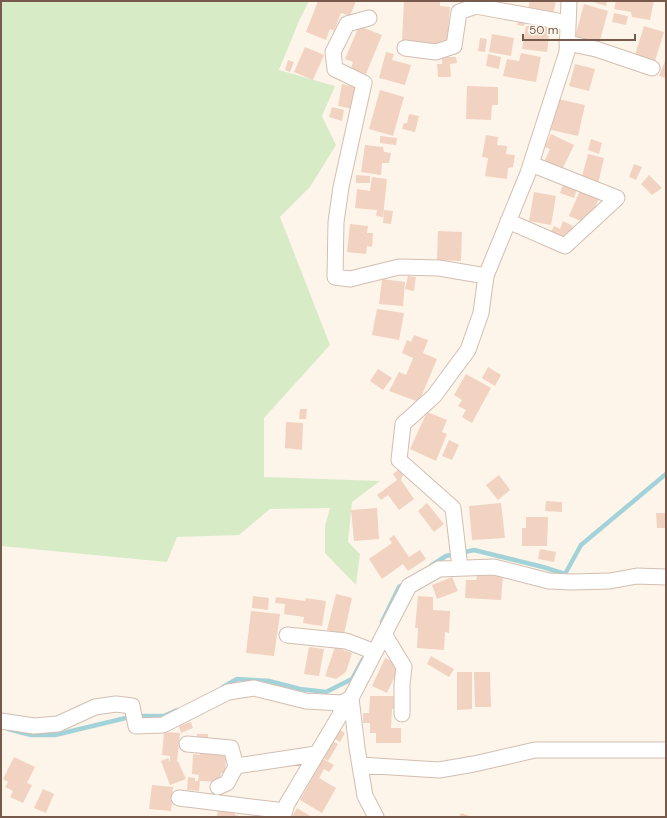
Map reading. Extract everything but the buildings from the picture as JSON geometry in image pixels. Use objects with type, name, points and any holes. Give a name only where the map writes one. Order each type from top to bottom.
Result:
[{"type":"street","points":[[460,566],[453,508],[399,460],[403,424],[434,396],[468,350],[481,313],[486,276],[531,164],[566,52],[569,1]]},
{"type":"street","points":[[405,48],[436,52],[454,46],[459,12],[476,6],[568,23]]},
{"type":"street","points":[[369,18],[347,24],[333,52],[335,69],[364,83],[336,222],[335,277],[350,279],[399,267],[439,268],[486,276]]},
{"type":"street","points":[[567,43],[596,49],[652,68]]},
{"type":"street","points":[[508,220],[565,246],[617,198],[531,164]]},
{"type":"street","points":[[179,798],[284,814],[286,804],[340,715],[409,586],[439,569],[460,566],[494,567],[549,581],[610,581],[637,576],[666,577]]},
{"type":"street","points":[[384,634],[404,667],[402,684],[402,714]]},
{"type":"street","points":[[287,635],[346,641],[374,652]]},
{"type":"street","points":[[1,721],[34,726],[58,724],[95,707],[116,704],[132,706],[136,726],[163,725],[228,692],[254,688],[306,701],[347,700]]},
{"type":"street","points":[[347,700],[365,796],[376,817]]},
{"type":"street","points":[[187,744],[231,748],[236,766],[228,784],[218,787]]},
{"type":"street","points":[[360,765],[439,770],[474,764],[535,750],[666,750]]},
{"type":"street","points":[[236,766],[316,754]]},
{"type":"green space","points":[[1,1],[309,1],[279,70],[335,86],[322,116],[336,145],[310,187],[280,217],[330,345],[264,418],[264,477],[380,481],[352,502],[348,542],[360,554],[356,585],[325,553],[325,526],[330,508],[270,509],[239,535],[177,537],[167,562],[1,546]]},
{"type":"waterway","points":[[432,565],[446,556],[474,550],[565,574],[581,545],[666,474]]},
{"type":"waterway","points":[[382,622],[399,587],[406,583]]},
{"type":"waterway","points":[[223,687],[237,679],[269,681],[300,689],[326,692],[352,679],[363,659]]},
{"type":"waterway","points":[[8,729],[31,735],[55,735],[134,716],[164,716],[177,710]]}]
